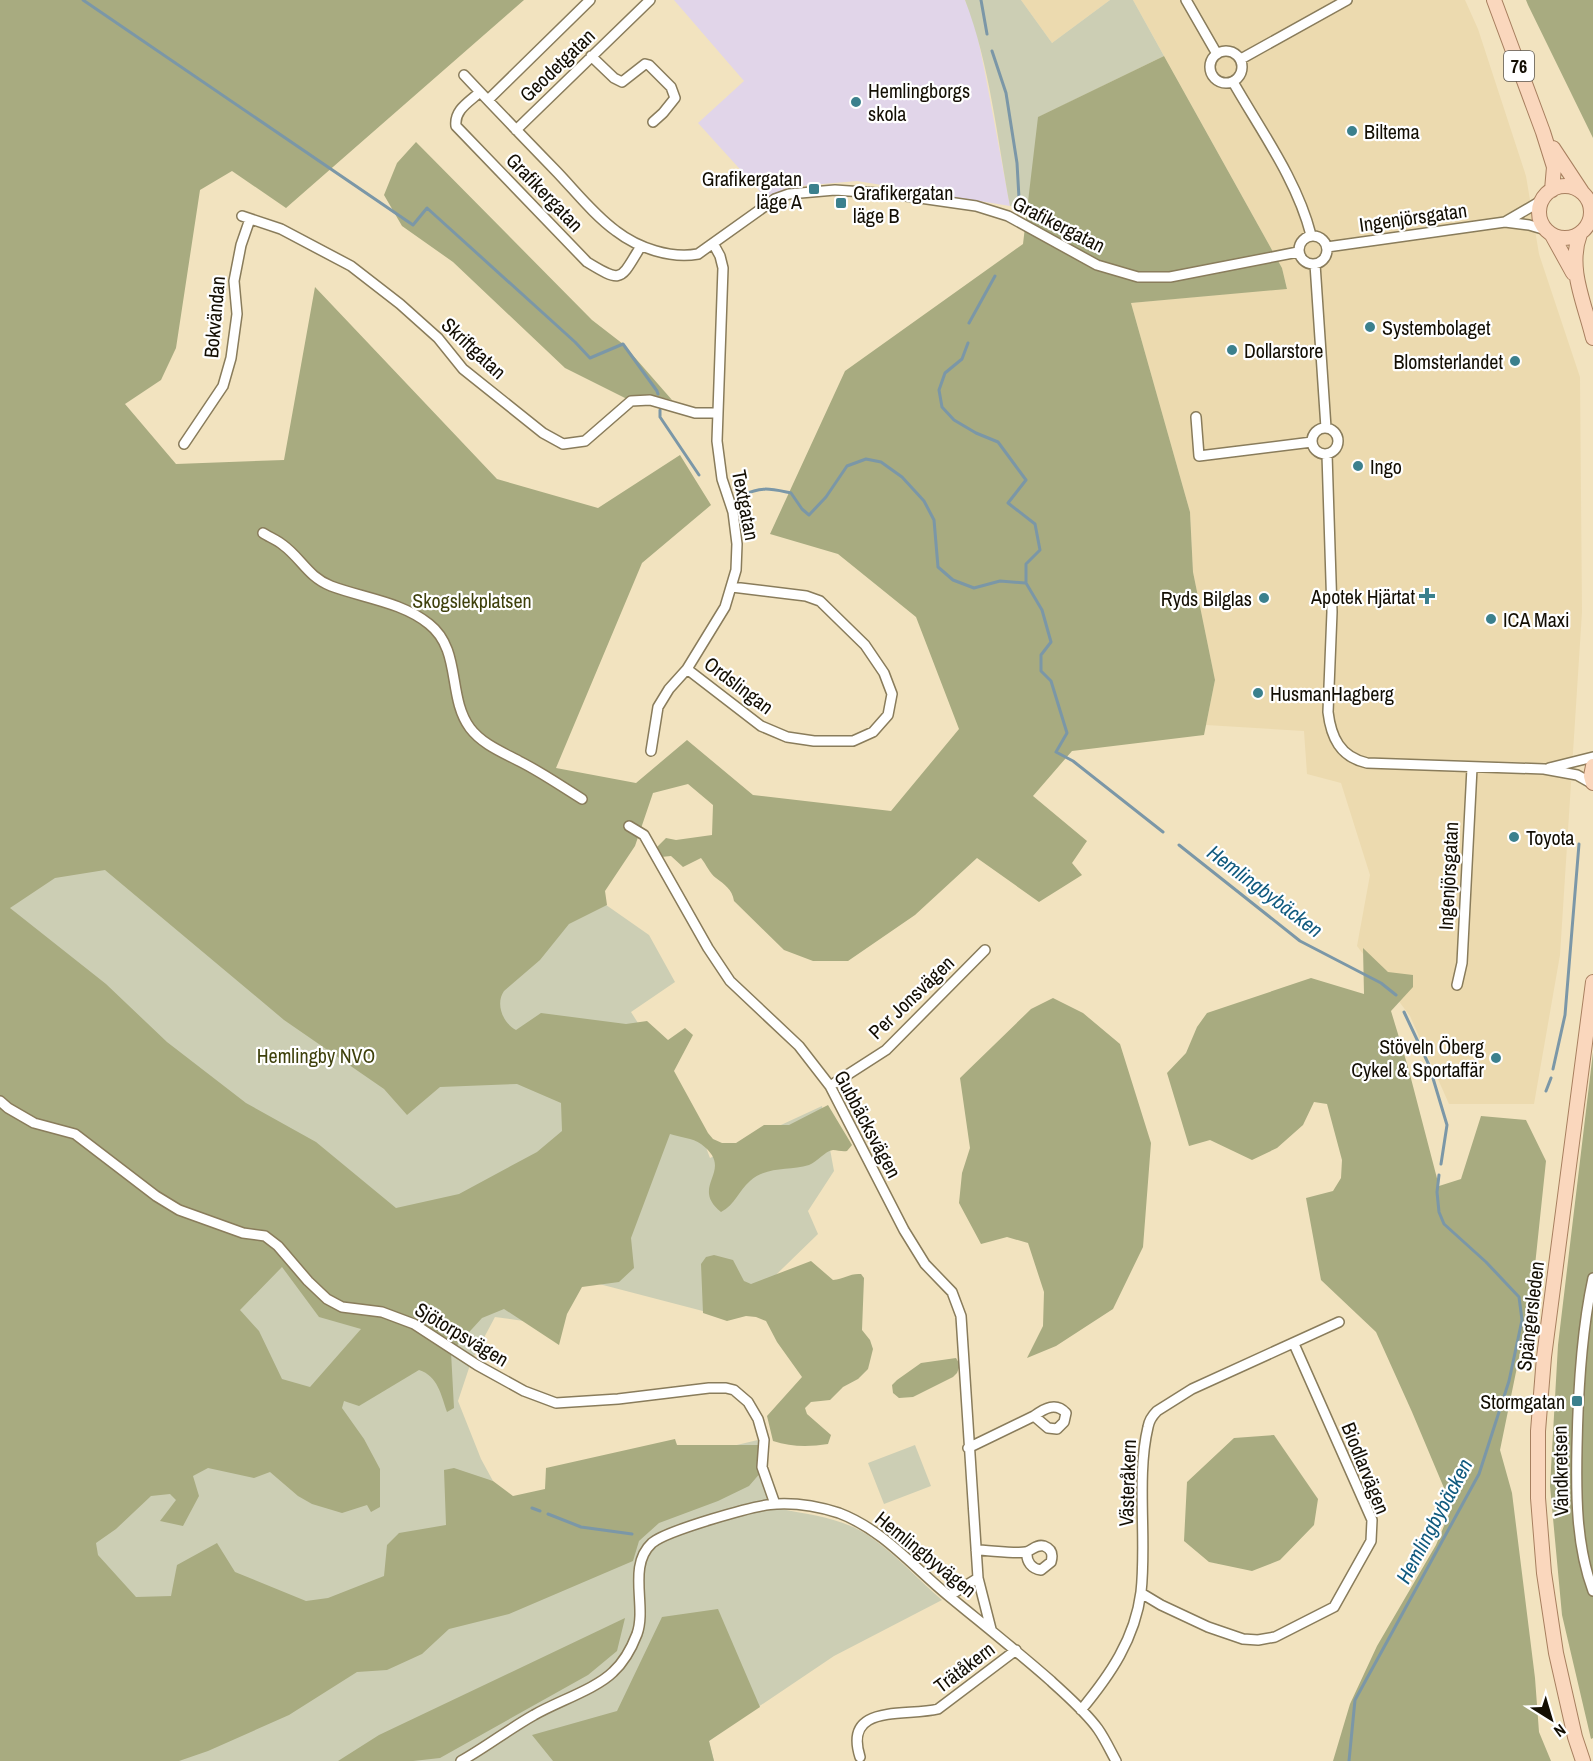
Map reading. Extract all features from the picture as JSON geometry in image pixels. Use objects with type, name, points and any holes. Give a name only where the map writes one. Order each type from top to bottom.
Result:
[{"type":"main road","name":"76","points":[[1494,0],[1544,132],[1554,167],[1552,190]]},
{"type":"main road","name":"76","points":[[1544,132],[1584,194]]},
{"type":"main road","points":[[1578,282],[1539,216],[1541,201],[1552,190],[1568,186],[1584,194],[1591,214],[1589,222],[1580,234],[1574,257],[1578,282],[1593,338]]},
{"type":"main road","points":[[1549,233],[1566,238],[1580,234]]},
{"type":"main road","points":[[1593,766],[1591,776],[1593,783]]},
{"type":"main road","name":"Spängersleden","points":[[1583,1761],[1575,1737],[1556,1653],[1544,1573],[1538,1498],[1538,1431],[1544,1357],[1593,982]]},
{"type":"street","points":[[488,100],[590,0]]},
{"type":"street","name":"Geodetgatan","points":[[516,130],[650,0]]},
{"type":"street","points":[[1186,0],[1217,54]]},
{"type":"street","points":[[1240,59],[1347,0]]},
{"type":"street","points":[[1232,52],[1240,59],[1243,70],[1238,79],[1223,84],[1214,78],[1210,68],[1217,54],[1232,52]]},
{"type":"street","points":[[591,57],[614,78],[622,82],[645,64],[649,65],[671,87],[675,98],[653,122]]},
{"type":"street","name":"Grafikergatan","points":[[464,75],[591,209],[616,232],[641,246],[671,255],[698,254],[714,245],[775,199],[789,194],[835,190],[892,194],[976,206],[1008,216],[1097,265],[1138,277],[1170,277],[1298,252]]},
{"type":"street","points":[[1233,82],[1291,183],[1311,235]]},
{"type":"street","name":"Grafikergatan","points":[[480,92],[458,111],[455,118],[456,126],[587,261],[610,276],[616,277],[622,274],[641,246]]},
{"type":"street","name":"Ingenjörsgatan","points":[[1504,222],[1541,201]]},
{"type":"street","name":"Skriftgatan","points":[[246,218],[280,229],[351,266],[400,304],[438,338],[463,369],[543,433],[563,444],[585,441],[631,401],[650,400],[695,413],[717,413]]},
{"type":"street","name":"Bokvändan","points":[[184,444],[223,386],[231,358],[237,314],[234,281],[246,218]]},
{"type":"street","name":"Ingenjörsgatan","points":[[1327,247],[1504,222],[1529,225],[1549,233]]},
{"type":"street","points":[[1311,235],[1322,238],[1327,247],[1325,257],[1315,264],[1303,261],[1298,252],[1300,242],[1311,235]]},
{"type":"street","name":"Textgatan","points":[[651,751],[658,707],[669,689],[687,669],[725,607],[736,570],[737,544],[733,512],[722,479],[717,441],[723,268],[714,245]]},
{"type":"street","points":[[1315,264],[1326,428]]},
{"type":"street","points":[[1196,417],[1199,456],[1312,442]]},
{"type":"street","points":[[1326,428],[1333,431],[1338,440],[1334,451],[1327,454],[1315,450],[1312,442],[1317,431],[1326,428]]},
{"type":"street","points":[[1327,454],[1332,612],[1328,712],[1338,747],[1357,761],[1377,764],[1544,769],[1577,775],[1593,783]]},
{"type":"street","points":[[263,533],[283,545],[306,570],[324,582],[384,602],[430,624],[442,638],[450,656],[460,709],[471,729],[496,750],[530,767],[582,799]]},
{"type":"street","name":"Ordslingan","points":[[687,669],[760,726],[787,737],[814,741],[853,741],[873,732],[888,715],[891,694],[884,673],[865,645],[820,601],[806,596],[732,587]]},
{"type":"street","points":[[1544,769],[1593,757]]},
{"type":"street","name":"Ingenjörsgatan","points":[[1457,985],[1462,963],[1472,768]]},
{"type":"street","name":"Gubbäcksvägen","points":[[629,826],[644,835],[697,929],[730,981],[799,1046],[830,1086],[904,1230],[925,1264],[945,1284],[958,1304],[961,1316],[978,1578],[991,1629]]},
{"type":"street","name":"Per Jonsvägen","points":[[830,1086],[886,1050],[986,950]]},
{"type":"street","name":"Sjötorpsvägen","points":[[0,1101],[34,1123],[75,1134],[156,1196],[179,1210],[243,1233],[265,1236],[278,1246],[327,1299],[342,1307],[382,1311],[414,1324],[477,1365],[524,1391],[556,1403],[618,1399],[709,1388],[734,1390],[748,1402],[758,1419],[764,1440],[762,1467],[775,1504]]},
{"type":"street","name":"Vändkretsen","points":[[1593,1278],[1577,1401],[1576,1495],[1580,1535],[1593,1591]]},
{"type":"street","name":"Västeråkern","points":[[1081,1710],[1115,1666],[1127,1644],[1136,1617],[1141,1593],[1145,1449],[1148,1425],[1153,1416],[1157,1410],[1192,1389],[1339,1322]]},
{"type":"street","name":"Biodlarvägen","points":[[1141,1593],[1208,1627],[1250,1640],[1266,1639],[1282,1634],[1334,1607],[1371,1541],[1372,1520],[1294,1344]]},
{"type":"street","points":[[968,1448],[1034,1416]]},
{"type":"street","name":"Hemlingbyvägen","points":[[461,1761],[535,1714],[613,1673],[629,1652],[638,1632],[641,1612],[638,1575],[647,1549],[654,1542],[666,1535],[693,1526],[753,1508],[775,1504],[796,1504],[837,1512],[867,1526],[1016,1650],[1081,1710],[1099,1731],[1116,1761]]},
{"type":"street","points":[[976,1550],[1027,1552]]},
{"type":"street","points":[[949,1596],[978,1578]]},
{"type":"street","name":"Trätåkern","points":[[860,1757],[856,1743],[858,1733],[868,1719],[881,1714],[938,1709],[1016,1650]]},
{"type":"shaded area","name":"Hemlingborgs skola","points":[[674,0],[965,0],[975,24],[1010,206],[857,181],[788,187],[766,198],[698,123],[744,81]]},
{"type":"shaded area","points":[[1021,0],[1110,0],[1052,43]]},
{"type":"shaded area","points":[[1133,0],[1465,0],[1478,29],[1526,176],[1539,254],[1580,377],[1582,612],[1560,955],[1534,1104],[1449,1104],[1410,1016],[1357,946],[1370,875],[1341,783],[1307,774],[1304,731],[1206,725],[1215,680],[1193,572],[1190,512],[1131,303],[1287,288],[1282,268]]},
{"type":"green space","name":"Skogslekplatsen","points":[[0,0],[524,0],[286,208],[232,171],[200,190],[176,348],[161,380],[125,404],[176,464],[284,460],[315,287],[497,479],[598,508],[680,455],[711,505],[642,563],[556,768],[636,783],[687,740],[753,795],[891,811],[959,729],[916,617],[838,554],[770,534],[845,371],[1023,244],[1038,117],[1164,56],[1282,268],[1287,289],[1131,303],[1190,512],[1193,572],[1215,680],[1204,735],[1072,751],[1033,796],[1087,841],[1072,863],[1082,875],[1039,902],[977,858],[915,915],[848,961],[813,961],[784,950],[734,901],[730,890],[712,874],[701,858],[683,867],[671,856],[661,857],[657,847],[666,838],[676,840],[712,835],[713,805],[688,784],[653,793],[635,846],[605,891],[607,905],[569,924],[540,960],[504,991],[500,1007],[504,1018],[516,1030],[541,1013],[626,1024],[647,1021],[668,1040],[685,1028],[693,1035],[674,1071],[713,1139],[722,1143],[736,1143],[764,1125],[789,1125],[828,1105],[852,1145],[847,1151],[830,1151],[809,1165],[770,1171],[756,1176],[721,1212],[712,1202],[709,1194],[715,1162],[711,1154],[698,1142],[670,1134],[631,1238],[634,1268],[619,1282],[582,1287],[567,1314],[559,1345],[504,1309],[482,1318],[451,1352],[454,1408],[447,1412],[435,1381],[419,1370],[359,1406],[344,1401],[342,1408],[364,1439],[380,1469],[380,1507],[371,1512],[367,1505],[342,1513],[312,1504],[298,1496],[270,1472],[254,1478],[208,1468],[193,1476],[199,1496],[183,1526],[160,1521],[176,1500],[170,1494],[151,1496],[116,1529],[96,1543],[98,1555],[136,1597],[171,1596],[177,1565],[217,1543],[235,1572],[306,1601],[328,1598],[384,1576],[387,1545],[399,1533],[446,1525],[444,1470],[454,1468],[493,1481],[513,1496],[545,1489],[546,1468],[675,1439],[677,1445],[758,1445],[762,1471],[749,1486],[718,1501],[659,1523],[639,1541],[633,1561],[509,1614],[449,1629],[422,1654],[387,1670],[357,1672],[289,1715],[208,1751],[179,1761],[0,1761]],"holes":[[[105,870],[284,1020],[384,1089],[407,1115],[440,1087],[517,1084],[561,1103],[562,1131],[537,1152],[459,1194],[396,1208],[316,1142],[246,1103],[167,1042],[106,984],[10,908],[55,878]],[[282,1267],[319,1317],[361,1329],[310,1387],[282,1379],[259,1331],[240,1310]]]},
{"type":"green space","points":[[965,0],[1021,0],[1052,43],[1110,0],[1133,0],[1164,56],[1039,117],[1028,207],[1010,206],[987,76]]},
{"type":"green space","points":[[1526,0],[1593,0],[1593,138],[1528,5]]},
{"type":"green space","points":[[416,142],[592,320],[623,344],[672,400],[650,395],[627,399],[565,368],[453,262],[402,226],[384,195],[397,163]]},
{"type":"green space","name":"Hemlingby NVO","points":[[0,217],[41,330],[589,893],[649,935],[675,982],[631,1012],[691,1107],[710,1158],[822,1106],[834,1171],[808,1211],[818,1234],[749,1301],[722,1316],[580,1279],[559,1326],[495,1317],[471,1362],[458,1401],[481,1459],[493,1481],[489,1480],[498,1502],[762,1439],[768,1481],[780,1509],[830,1519],[865,1534],[893,1555],[942,1600],[834,1656],[724,1730],[709,1741],[714,1761],[0,1761]]},
{"type":"green space","points":[[1363,948],[1388,972],[1413,975],[1413,987],[1391,1011],[1439,1186],[1461,1179],[1481,1116],[1526,1120],[1546,1161],[1532,1294],[1500,1450],[1512,1493],[1535,1678],[1539,1732],[1551,1761],[1333,1761],[1350,1704],[1377,1646],[1436,1545],[1452,1507],[1376,1332],[1321,1280],[1306,1198],[1333,1191],[1341,1178],[1342,1160],[1327,1104],[1314,1102],[1303,1125],[1277,1148],[1252,1160],[1210,1140],[1189,1146],[1167,1073],[1186,1053],[1197,1027],[1207,1013],[1311,978],[1364,994]]},
{"type":"green space","points":[[1053,998],[1083,1013],[1120,1044],[1151,1143],[1143,1247],[1113,1309],[1056,1346],[1027,1358],[1043,1326],[1044,1292],[1028,1243],[1007,1237],[981,1244],[959,1203],[962,1173],[970,1148],[960,1078],[1031,1009]]},
{"type":"green space","points":[[1593,1052],[1593,1738],[1591,1739],[1562,1615],[1550,1486],[1558,1345]]},
{"type":"green space","points":[[714,1255],[733,1260],[744,1281],[751,1284],[811,1261],[833,1280],[857,1274],[861,1274],[864,1278],[862,1330],[870,1340],[873,1349],[868,1369],[858,1379],[843,1387],[830,1400],[811,1402],[805,1408],[807,1414],[831,1435],[828,1444],[800,1446],[773,1441],[767,1416],[802,1377],[777,1342],[766,1321],[746,1316],[727,1321],[703,1313],[701,1264],[706,1257]]},
{"type":"green space","points":[[956,1358],[960,1365],[953,1377],[913,1397],[899,1398],[893,1393],[892,1385],[921,1363]]},
{"type":"green space","points":[[1274,1435],[1318,1499],[1314,1525],[1280,1560],[1252,1571],[1209,1562],[1184,1541],[1187,1482],[1234,1438]]},
{"type":"green space","points":[[915,1445],[931,1486],[884,1504],[868,1463]]},
{"type":"green space","points":[[718,1609],[760,1707],[709,1741],[714,1761],[553,1761],[532,1735],[617,1711],[662,1617]]},
{"type":"green space","points":[[625,1618],[617,1651],[588,1675],[440,1758],[413,1761],[338,1761],[379,1735]]},
{"type":"waterway","points":[[83,0],[413,225],[427,208],[590,358],[623,344],[658,394]]},
{"type":"waterway","points":[[981,0],[987,34]]},
{"type":"waterway","points":[[992,51],[1006,93],[1017,163],[1019,198]]},
{"type":"waterway","name":"Hemlingbybäcken","points":[[969,323],[995,276]]},
{"type":"waterway","name":"Hemlingbybäcken","points":[[968,343],[962,359],[945,373],[939,390],[942,407],[954,420],[998,442],[1026,480],[1008,503],[1035,524],[1040,550],[1026,564],[1026,583],[1042,610],[1051,642],[1041,655],[1041,671],[1051,681],[1067,733],[1056,752],[1073,761],[1163,832]]},
{"type":"waterway","points":[[660,410],[660,417],[699,475]]},
{"type":"waterway","points":[[743,495],[767,489],[791,493],[809,515],[826,497],[847,466],[866,459],[881,462],[902,477],[924,501],[934,520],[938,567],[953,580],[974,588],[1000,581],[1025,583]]},
{"type":"waterway","points":[[1553,1069],[1565,1015],[1579,844]]},
{"type":"waterway","name":"Hemlingbybäcken","points":[[1179,845],[1300,941],[1381,983],[1396,995]]},
{"type":"waterway","name":"Hemlingbybäcken","points":[[1404,1012],[1429,1065],[1447,1125],[1441,1164]]},
{"type":"waterway","points":[[1546,1091],[1551,1078]]},
{"type":"waterway","name":"Hemlingbybäcken","points":[[1349,1761],[1355,1700],[1479,1474],[1509,1381],[1522,1320],[1519,1297],[1486,1262],[1444,1224],[1439,1212],[1437,1192],[1439,1175]]},
{"type":"waterway","points":[[532,1508],[540,1511]]},
{"type":"waterway","points":[[548,1514],[581,1527],[632,1534]]},
{"type":"place","name":"Hemlingborgs skola","points":[[856,102]]},
{"type":"place","name":"Biltema","points":[[1352,131]]},
{"type":"place","name":"Grafikergatan läge A","points":[[814,189]]},
{"type":"place","name":"Grafikergatan läge B","points":[[841,203]]},
{"type":"place","name":"Systembolaget","points":[[1370,327]]},
{"type":"place","name":"Dollarstore","points":[[1232,350]]},
{"type":"place","name":"Blomsterlandet","points":[[1515,361]]},
{"type":"place","name":"Ingo","points":[[1358,466]]},
{"type":"place","name":"Apotek Hjärtat","points":[[1427,596]]},
{"type":"place","name":"Ryds Bilglas","points":[[1264,598]]},
{"type":"place","name":"ICA Maxi","points":[[1491,619]]},
{"type":"place","name":"HusmanHagberg","points":[[1258,693]]},
{"type":"place","name":"Toyota","points":[[1514,837]]},
{"type":"place","name":"Stöveln Öberg Cykel & Sportaffär","points":[[1496,1058]]},
{"type":"place","name":"Stormgatan","points":[[1577,1401]]}]
